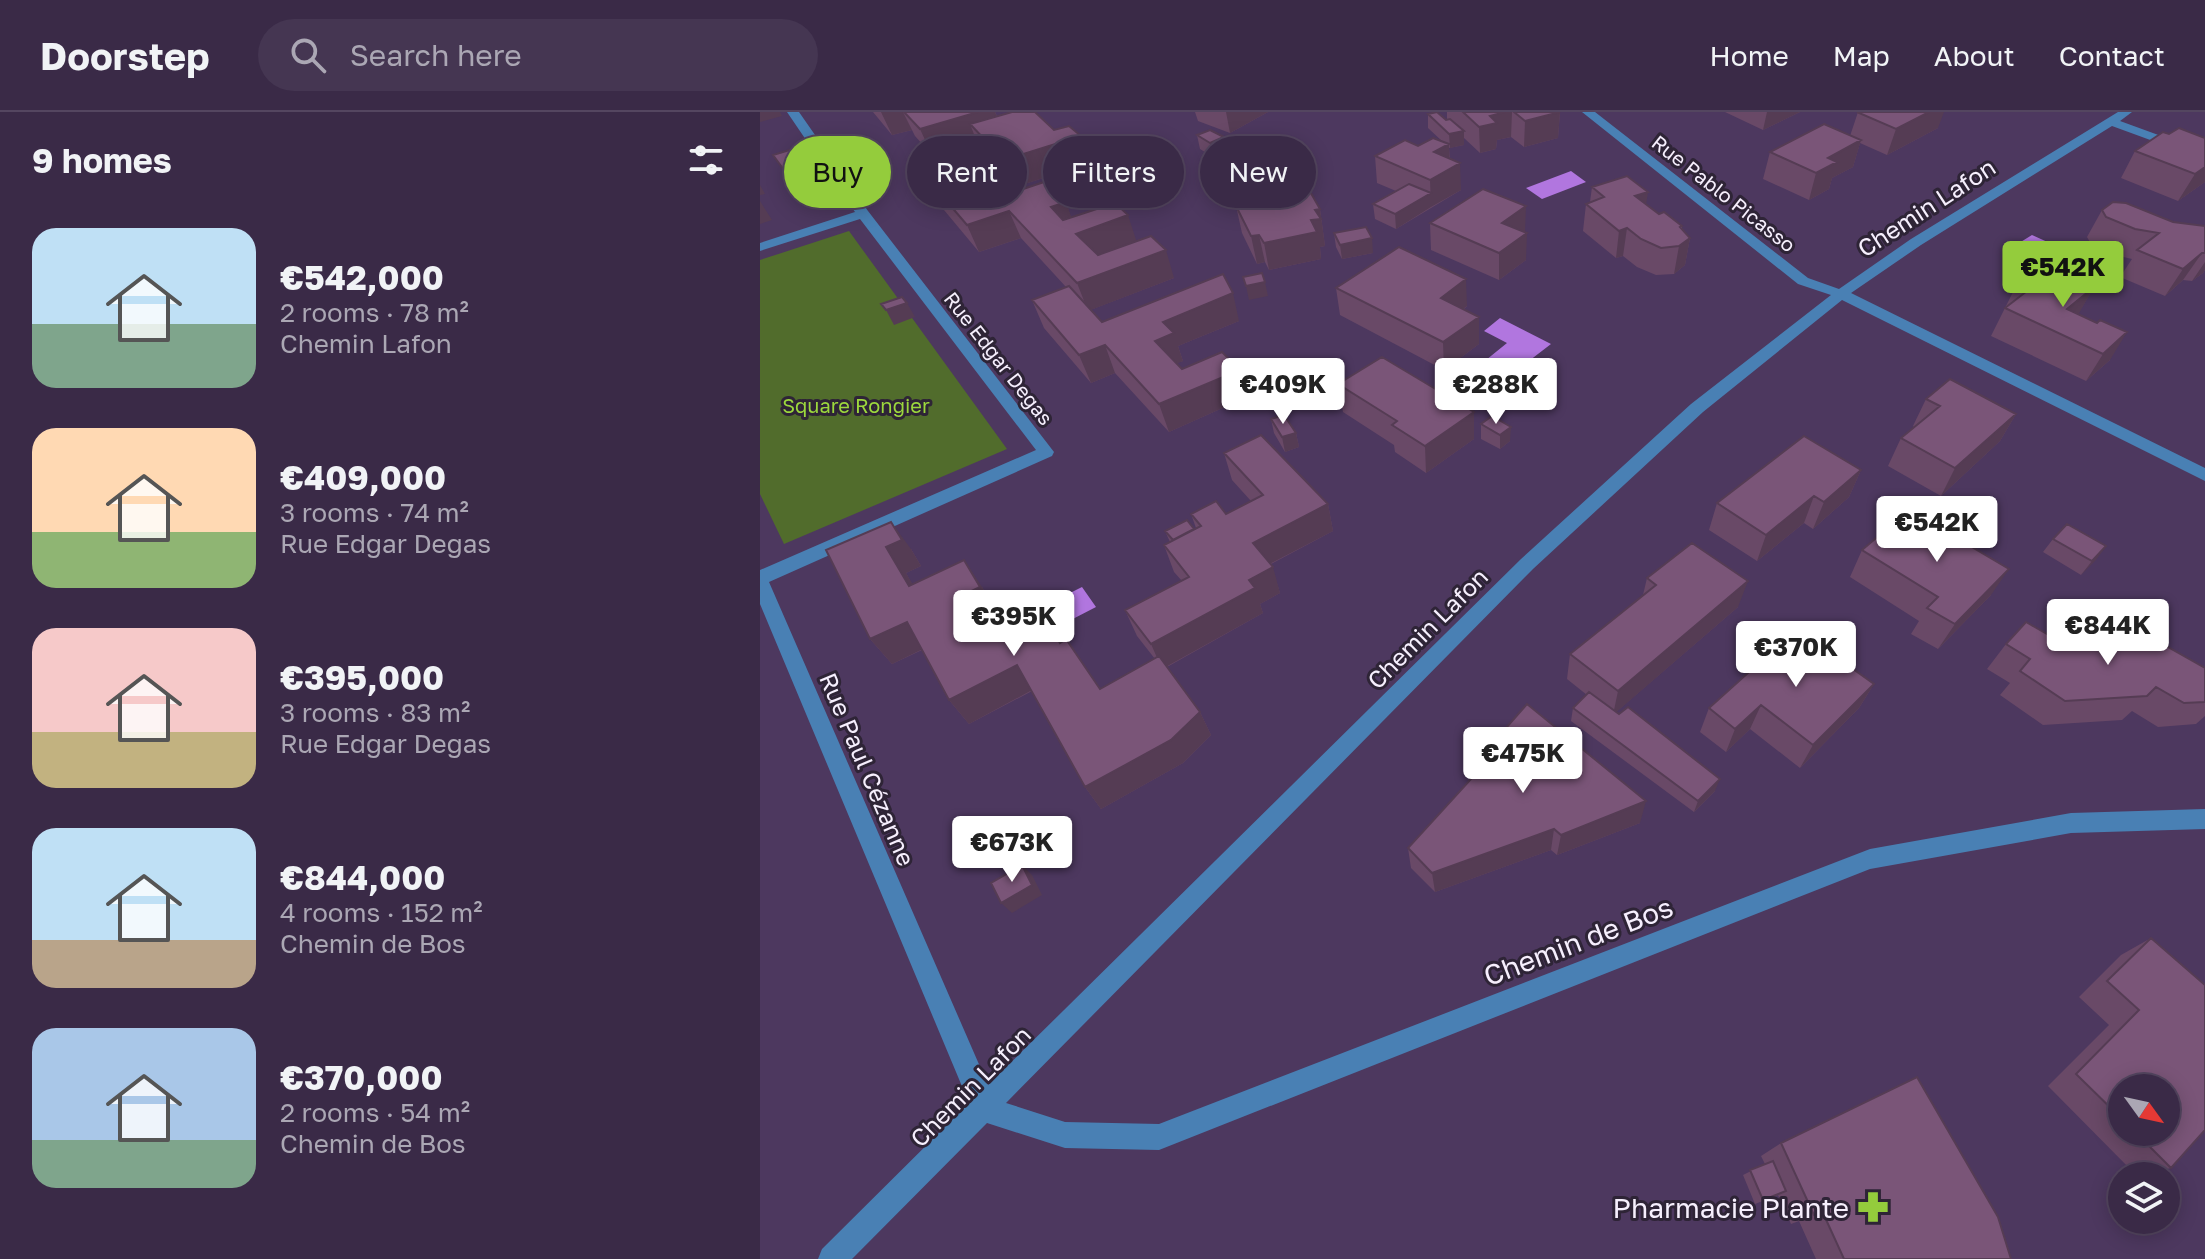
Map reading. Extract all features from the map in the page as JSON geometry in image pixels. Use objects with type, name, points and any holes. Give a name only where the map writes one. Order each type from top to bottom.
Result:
[{"type":"street","name":"Rue Edgar Degas","points":[[760,580],[1046,452],[863,214],[793,112]]},
{"type":"street","name":"Rue Pablo Picasso","points":[[1588,112],[1803,281],[1841,294],[2205,475]]},
{"type":"street","points":[[2118,117],[2205,156]]},
{"type":"street","name":"Chemin Lafon","points":[[832,1259],[1527,564],[1697,408],[1841,294],[1916,242],[2118,117]]},
{"type":"street","points":[[760,247],[863,214]]},
{"type":"street","name":"Rue Paul Cézanne","points":[[760,580],[985,1109]]},
{"type":"street","name":"Chemin de Bos","points":[[985,1109],[1065,1135],[1159,1137],[1870,859],[2071,823],[2205,819]]},
{"type":"green space","name":"Square Rongier","points":[[849,231],[1007,449],[784,544],[760,494],[760,260]]},
{"type":"shaded area","points":[[1571,171],[1586,182],[1542,199],[1526,188]]},
{"type":"shaded area","points":[[2032,235],[2074,254],[2068,258],[2073,261],[2068,264],[2019,243]]},
{"type":"shaded area","points":[[1500,318],[1551,344],[1512,374],[1486,360],[1507,343],[1484,331]]},
{"type":"shaded area","points":[[1082,587],[1096,607],[1036,638],[1022,617]]},
{"type":"building","points":[[904,112],[978,112],[920,129]]},
{"type":"building","points":[[1012,112],[1035,112],[1054,130],[1069,126],[1081,136],[1043,136],[1043,148],[1027,153],[1027,136],[981,136],[970,124]]},
{"type":"building","points":[[1437,112],[1464,131],[1449,134],[1428,114]]},
{"type":"building","points":[[1463,112],[1505,112],[1490,116],[1497,123],[1479,127]]},
{"type":"building","points":[[1514,112],[1560,112],[1525,121]]},
{"type":"building","points":[[1857,112],[1929,112],[1896,129]]},
{"type":"building","points":[[1824,124],[1861,140],[1828,158],[1837,162],[1816,173],[1770,152]]},
{"type":"building","points":[[2179,128],[2205,138],[2205,167],[2195,174],[2135,151],[2163,132],[2169,134]]},
{"type":"building","points":[[1210,130],[1222,136],[1200,137],[1197,135]]},
{"type":"building","points":[[1433,138],[1449,144],[1434,152],[1460,163],[1430,180],[1375,156],[1405,140],[1418,146]]},
{"type":"building","points":[[784,152],[784,170],[773,155]]},
{"type":"building","points":[[1627,176],[1648,192],[1635,196],[1659,214],[1664,212],[1682,226],[1690,238],[1679,246],[1661,248],[1627,228],[1619,231],[1586,204],[1604,197],[1592,187]]},
{"type":"building","points":[[1043,182],[1043,208],[1052,208],[1063,220],[1100,208],[1120,208],[1128,215],[1076,234],[1098,255],[1151,236],[1166,250],[1077,283],[1009,211],[967,225],[952,208],[1027,208],[1027,188]]},
{"type":"building","points":[[1409,184],[1431,193],[1395,214],[1373,204]]},
{"type":"building","points":[[1483,189],[1526,206],[1502,223],[1527,233],[1499,253],[1430,223]]},
{"type":"building","points":[[1316,202],[1320,209],[1315,210],[1321,219],[1311,220],[1317,232],[1264,243],[1259,235],[1251,236],[1237,208],[1316,208]]},
{"type":"building","points":[[2113,202],[2126,203],[2173,222],[2205,226],[2205,253],[2183,269],[2137,250],[2159,233],[2135,229],[2106,217],[2102,210]]},
{"type":"building","points":[[1366,227],[1372,238],[1340,245],[1334,233]]},
{"type":"building","points":[[1399,247],[1466,279],[1441,298],[1479,317],[1443,342],[1336,288]]},
{"type":"building","points":[[2044,265],[2094,287],[2067,309],[2127,332],[2103,354],[2005,308],[2027,291],[2016,286]]},
{"type":"building","points":[[1262,273],[1265,282],[1246,286],[1243,277]]},
{"type":"building","points":[[1223,274],[1233,293],[1163,322],[1174,333],[1155,341],[1182,369],[1222,352],[1240,370],[1159,404],[1105,345],[1079,355],[1032,300],[1069,286],[1102,322]]},
{"type":"building","points":[[902,297],[907,303],[886,310],[881,304]]},
{"type":"building","points":[[1382,357],[1474,412],[1425,446],[1392,425],[1397,421],[1338,384]]},
{"type":"building","points":[[1950,379],[2016,414],[1955,468],[1901,438],[1940,406],[1926,399]]},
{"type":"building","points":[[1284,415],[1296,433],[1282,437],[1271,419]]},
{"type":"building","points":[[1492,416],[1511,427],[1500,435],[1481,424]]},
{"type":"building","points":[[1261,435],[1328,504],[1253,543],[1273,567],[1249,580],[1255,588],[1151,644],[1125,610],[1189,577],[1164,545],[1201,526],[1191,514],[1216,501],[1226,514],[1263,495],[1224,453]]},
{"type":"building","points":[[1804,436],[1861,470],[1824,502],[1814,496],[1766,535],[1717,503]]},
{"type":"building","points":[[1909,510],[2009,569],[1955,624],[1927,608],[1938,597],[1862,550]]},
{"type":"building","points":[[1187,520],[1194,529],[1173,540],[1165,531]]},
{"type":"building","points":[[891,522],[902,540],[886,547],[909,586],[964,560],[980,587],[959,597],[971,618],[1001,604],[1015,628],[1043,615],[1060,643],[1066,639],[1100,689],[1159,656],[1200,712],[1171,740],[1085,787],[1017,665],[949,700],[907,622],[870,639],[826,550]]},
{"type":"building","points":[[2067,524],[2106,546],[2092,561],[2053,539]]},
{"type":"building","points":[[1692,543],[1748,581],[1618,691],[1570,654],[1656,585],[1647,578]]},
{"type":"building","points":[[2026,622],[2061,642],[2100,640],[2101,636],[2118,635],[2127,624],[2205,668],[2205,702],[2184,703],[2156,687],[2147,696],[2065,701],[2020,671],[2030,659],[2006,644]]},
{"type":"building","points":[[1797,629],[1874,684],[1813,745],[1761,705],[1735,729],[1709,708]]},
{"type":"building","points":[[1589,692],[1619,714],[1628,707],[1720,779],[1698,801],[1573,708]]},
{"type":"building","points":[[1527,704],[1646,801],[1561,835],[1554,829],[1432,873],[1408,848],[1482,767],[1477,761]]},
{"type":"building","points":[[1022,865],[1032,885],[1001,903],[991,883]]},
{"type":"building","points":[[2151,938],[2205,985],[2205,1130],[2176,1162],[2165,1162],[2149,1146],[2180,1146],[2180,1074],[2108,1074],[2108,1105],[2076,1074],[2139,1010],[2107,981]]},
{"type":"building","points":[[1917,1077],[1998,1217],[2011,1259],[1844,1259],[1823,1213],[1814,1215],[1781,1143]]},
{"type":"building","points":[[1773,1161],[1786,1191],[1763,1200],[1750,1170]]},
{"type":"place","name":"Pharmacie Plante","points":[[1873,1207]]}]
